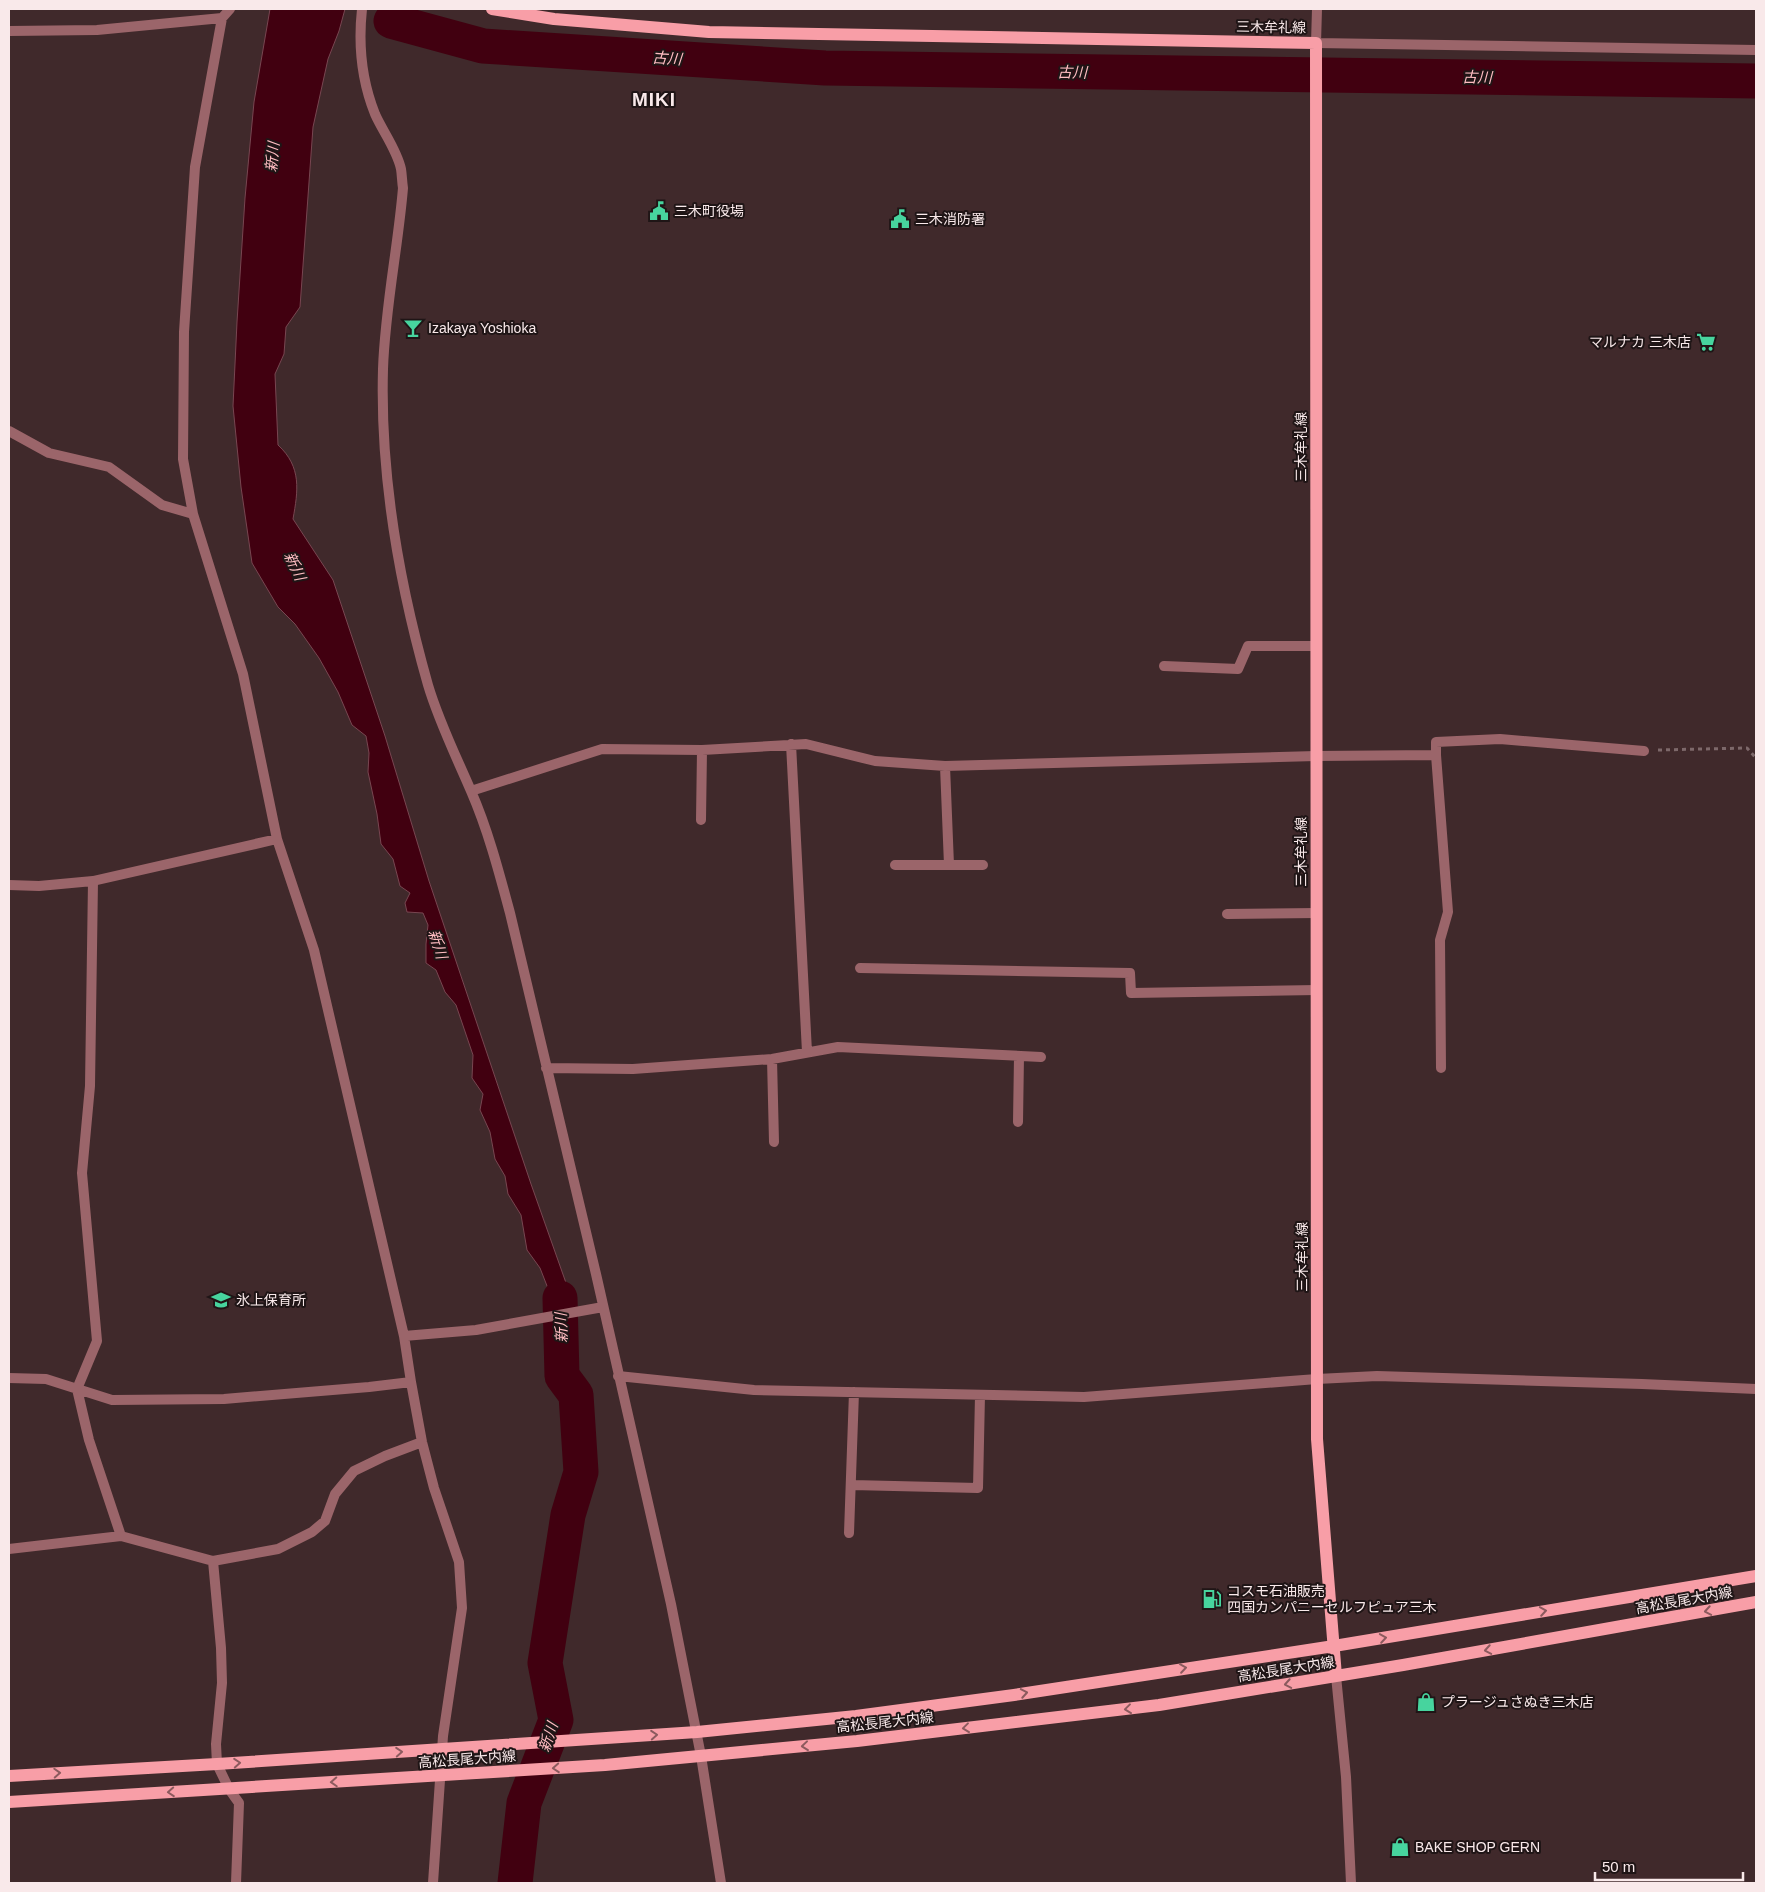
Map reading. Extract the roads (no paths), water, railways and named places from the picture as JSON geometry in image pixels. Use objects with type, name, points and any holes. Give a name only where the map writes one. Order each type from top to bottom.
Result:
[{"type":"main road","name":"三木牟礼線","points":[[492,9],[554,18],[709,32],[1316,43],[1317,1439],[1336,1676]]},
{"type":"main road","name":"高松長尾大内線","points":[[9,1776],[442,1750],[697,1732],[856,1716],[1014,1695],[1334,1646],[1756,1576]]},
{"type":"main road","name":"高松長尾大内線","points":[[9,1802],[605,1765],[867,1740],[1160,1705],[1756,1602]]},
{"type":"street","points":[[230,9],[222,18],[195,167],[184,332],[183,459],[193,514],[243,674],[277,839],[314,950],[404,1336],[422,1442],[434,1488],[459,1562],[462,1608],[449,1688],[442,1750],[433,1883]]},
{"type":"street","points":[[362,9],[359,33],[365,87],[400,168],[402,188],[385,332],[383,369],[385,438],[395,535],[412,624],[429,688],[496,862],[603,1307],[671,1604],[697,1732],[721,1883]]},
{"type":"street","points":[[1317,9],[1316,43],[1756,50]]},
{"type":"street","points":[[9,31],[98,30],[222,18]]},
{"type":"street","points":[[9,431],[49,453],[109,467],[162,505],[193,514]]},
{"type":"street","points":[[1164,666],[1238,669],[1248,646],[1316,646]]},
{"type":"street","points":[[1440,1068],[1440,940],[1448,912],[1436,742],[1500,739],[1644,751]]},
{"type":"street","points":[[791,744],[807,1052]]},
{"type":"street","points":[[470,791],[602,749],[702,750],[806,744],[875,761],[945,766],[1316,756],[1436,755]]},
{"type":"street","points":[[701,820],[702,750]]},
{"type":"street","points":[[945,766],[949,865]]},
{"type":"street","points":[[9,885],[39,886],[93,881],[277,839]]},
{"type":"street","points":[[895,865],[983,865]]},
{"type":"street","points":[[93,881],[90,1086],[82,1173],[97,1341],[77,1389],[89,1440],[121,1536]]},
{"type":"street","points":[[1227,914],[1317,913]]},
{"type":"street","points":[[860,968],[1130,973],[1131,993],[1317,990]]},
{"type":"street","points":[[546,1068],[633,1069],[772,1059],[838,1047],[1041,1057]]},
{"type":"street","points":[[1018,1122],[1019,1056]]},
{"type":"street","points":[[772,1059],[774,1142]]},
{"type":"street","points":[[404,1336],[476,1330],[578,1310],[603,1307]]},
{"type":"street","points":[[618,1376],[754,1390],[1084,1397],[1377,1376],[1756,1389]]},
{"type":"street","points":[[9,1378],[46,1379],[112,1400],[224,1399],[411,1382]]},
{"type":"street","points":[[849,1533],[854,1392]]},
{"type":"street","points":[[852,1485],[978,1488],[980,1395]]},
{"type":"street","points":[[9,1549],[121,1536],[213,1561],[278,1549],[312,1532],[325,1521],[335,1494],[354,1471],[385,1456],[422,1442]]},
{"type":"street","points":[[213,1561],[221,1648],[222,1683],[216,1744],[217,1764],[228,1789],[239,1804],[236,1883]]},
{"type":"street","points":[[1336,1676],[1346,1777],[1351,1883]]},
{"type":"water","points":[[270,9],[345,9],[328,59],[313,127],[300,307],[286,327],[284,354],[275,374],[278,445],[286,453],[295,471],[297,489],[293,519],[333,580],[385,736],[429,881],[571,1297],[575,1344],[561,1345],[549,1291],[540,1268],[527,1250],[521,1215],[508,1194],[505,1176],[495,1159],[490,1132],[480,1110],[483,1094],[472,1078],[473,1055],[456,1005],[445,992],[436,970],[426,963],[428,925],[423,913],[407,912],[405,903],[410,893],[400,886],[393,859],[381,844],[368,772],[369,753],[366,736],[352,725],[338,692],[319,658],[295,624],[278,607],[252,563],[241,487],[233,406],[245,198],[254,102]]},
{"type":"water","points":[[536,1799],[527,1818],[521,1883],[507,1883],[510,1870],[505,1861],[511,1840],[511,1801]]},
{"type":"waterway","name":"古川","points":[[391,21],[483,46],[825,68],[1756,81]]},
{"type":"waterway","name":"新川","points":[[515,1883],[524,1803],[556,1720],[545,1663],[568,1515],[581,1472],[576,1395],[562,1376],[560,1298]]},
{"type":"place","name":"三木町役場","points":[[659,211]]},
{"type":"place","name":"三木消防署","points":[[900,219]]},
{"type":"place","name":"Izakaya Yoshioka","points":[[413,328]]},
{"type":"place","name":"マルナカ 三木店","points":[[1706,342]]},
{"type":"place","name":"氷上保育所","points":[[221,1300]]},
{"type":"place","name":"コスモ石油販売 四国カンパニーセルフピュア三木","points":[[1212,1599]]},
{"type":"place","name":"プラージュさぬき三木店","points":[[1426,1702]]},
{"type":"place","name":"BAKE SHOP GERN","points":[[1400,1847]]},
{"type":"district","name":"MIKI","points":[[654,99]]}]
